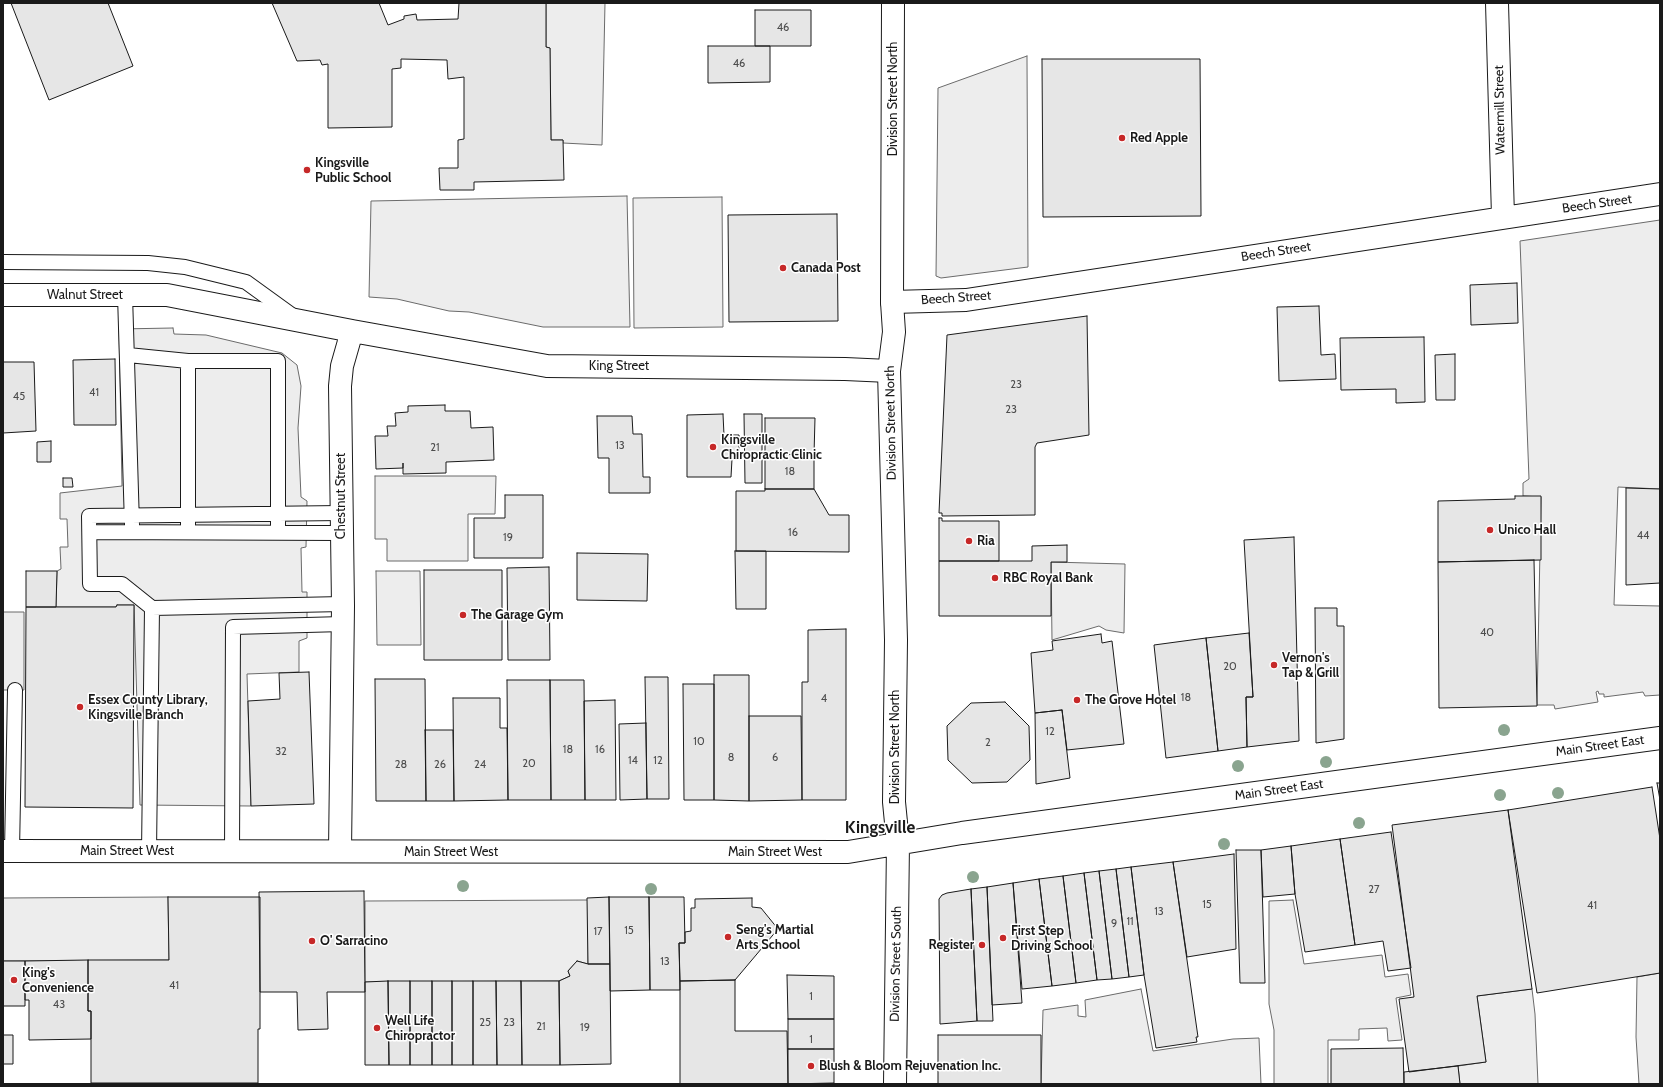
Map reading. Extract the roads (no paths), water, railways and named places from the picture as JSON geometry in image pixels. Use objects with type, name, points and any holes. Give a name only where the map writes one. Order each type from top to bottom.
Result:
[{"type":"street","name":"Division Street North","points":[[893,3],[892,302],[894,332],[889,371],[896,640],[894,802],[898,844]]},
{"type":"street","name":"Watermill Street","points":[[1497,3],[1502,217]]},
{"type":"street","name":"Beech Street","points":[[892,302],[966,300],[1660,194]]},
{"type":"street","name":"Walnut Street","points":[[3,295],[167,295],[297,319]]},
{"type":"street","points":[[297,319],[352,331]]},
{"type":"street","name":"King Street","points":[[352,331],[547,366],[845,369],[889,371]]},
{"type":"street","name":"Chestnut Street","points":[[340,851],[343,614],[341,523],[342,366],[352,331]]},
{"type":"street","name":"Main Street East","points":[[898,844],[1660,738]]},
{"type":"street","name":"Main Street West","points":[[7,851],[848,852],[898,844]]},
{"type":"street","name":"Division Street South","points":[[895,1084],[898,844]]},
{"type":"lane","points":[[3,262],[148,262],[185,267],[246,282],[297,319]]},
{"type":"lane","points":[[125,295],[128,355],[132,532]]},
{"type":"lane","points":[[128,355],[188,361],[278,361],[278,532]]},
{"type":"lane","points":[[188,361],[188,532]]},
{"type":"lane","points":[[341,523],[278,514],[90,516],[90,584],[122,584],[152,608],[343,614]]},
{"type":"lane","points":[[90,532],[278,532],[341,523]]},
{"type":"lane","points":[[149,852],[152,608]]},
{"type":"lane","points":[[232,852],[233,627],[343,614]]},
{"type":"lane","points":[[7,851],[15,690]]},
{"type":"place","name":"Red Apple","points":[[1122,138]]},
{"type":"place","name":"Kingsville Public School","points":[[307,170]]},
{"type":"place","name":"Canada Post","points":[[783,268]]},
{"type":"place","name":"Kingsville Chiropractic Clinic","points":[[713,447]]},
{"type":"place","name":"Unico Hall","points":[[1490,530]]},
{"type":"place","name":"Ria","points":[[969,541]]},
{"type":"place","name":"RBC Royal Bank","points":[[995,578]]},
{"type":"place","name":"The Garage Gym","points":[[463,615]]},
{"type":"place","name":"Vernon's Tap & Grill","points":[[1274,665]]},
{"type":"place","name":"The Grove Hotel","points":[[1077,700]]},
{"type":"place","name":"Essex County Library, Kingsville Branch","points":[[80,707]]},
{"type":"place","name":"Seng's Martial Arts School","points":[[728,937]]},
{"type":"place","name":"First Step Driving School","points":[[1003,938]]},
{"type":"place","name":"O' Sarracino","points":[[312,941]]},
{"type":"place","name":"Register","points":[[982,945]]},
{"type":"place","name":"King's Convenience","points":[[14,980]]},
{"type":"place","name":"Well Life Chiropractor","points":[[377,1028]]},
{"type":"place","name":"Blush & Bloom Rejuvenation Inc.","points":[[811,1066]]},
{"type":"district","name":"Kingsville","points":[[880,828]]}]
